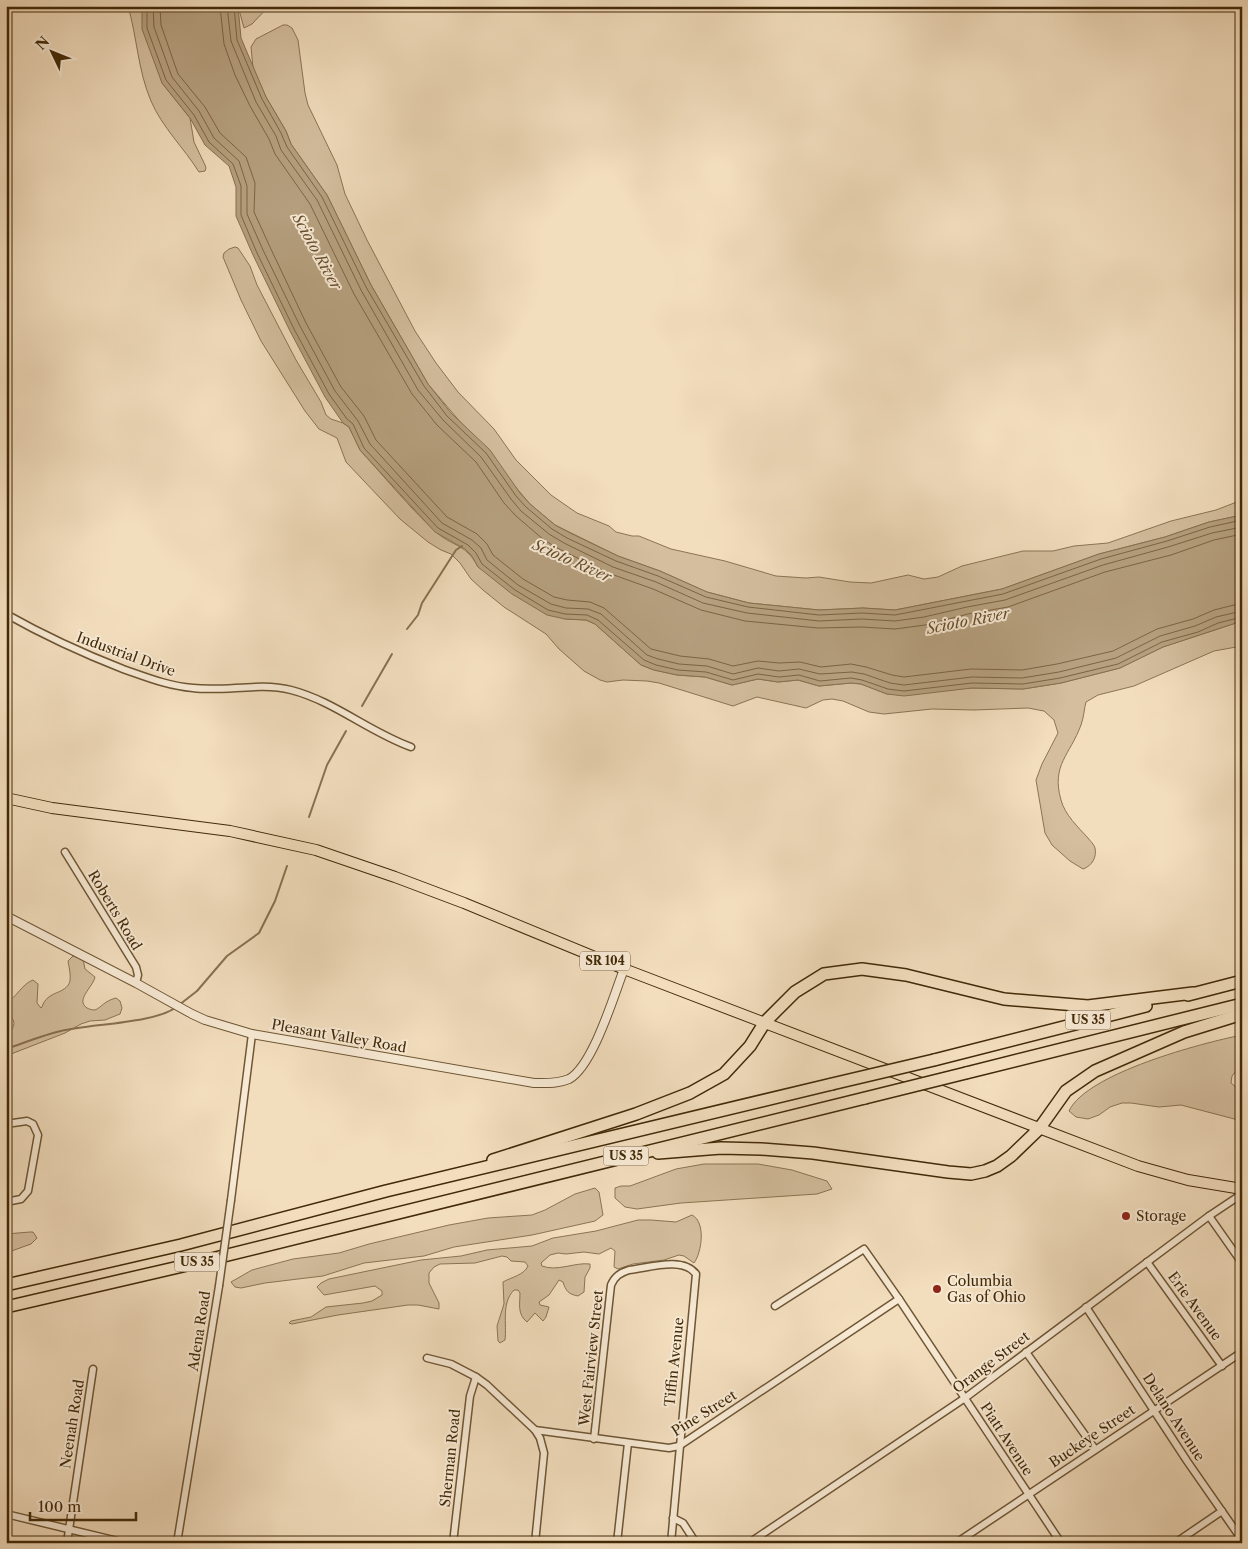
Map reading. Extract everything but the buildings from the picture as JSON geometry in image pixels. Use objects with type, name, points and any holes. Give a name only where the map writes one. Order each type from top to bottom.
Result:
[{"type":"highway","points":[[472,1171],[500,1157],[636,1114],[690,1093],[724,1074],[750,1046],[765,1022],[794,992],[824,974],[862,969],[914,976],[1004,999],[1088,1006],[1193,993]]},
{"type":"highway","name":"US 35","points":[[6,1285],[181,1245],[386,1191],[934,1060],[1242,981]]},
{"type":"highway","name":"US 35","points":[[6,1307],[183,1266],[1242,1004]]},
{"type":"highway","points":[[641,1152],[662,1153],[721,1148],[761,1149],[814,1153],[920,1169],[971,1174],[985,1171],[1011,1156],[1039,1129],[1066,1091],[1095,1071],[1184,1032],[1242,1014]]},
{"type":"main road","name":"SR 104","points":[[6,798],[52,808],[230,831],[316,850],[404,880],[624,968],[1039,1129],[1161,1174],[1242,1188]]},
{"type":"street","name":"Industrial Drive","points":[[6,614],[68,647],[168,684],[215,690],[256,686],[274,687],[306,694],[388,738],[410,747]]},
{"type":"street","name":"Roberts Road","points":[[65,852],[136,967],[138,975],[136,983]]},
{"type":"street","name":"Pleasant Valley Road","points":[[6,916],[204,1020],[252,1034],[534,1083],[550,1083],[568,1079],[576,1074],[587,1060],[624,968]]},
{"type":"street","name":"Adena Road","points":[[177,1543],[219,1286],[252,1034]]},
{"type":"street","points":[[6,1124],[27,1121],[33,1124],[38,1134],[28,1191],[21,1199],[6,1202]]},
{"type":"street","name":"Orange Street","points":[[749,1543],[965,1398],[1209,1216],[1242,1194]]},
{"type":"street","points":[[1209,1216],[1242,1263]]},
{"type":"street","name":"Piatt Avenue","points":[[775,1306],[864,1249],[1061,1543]]},
{"type":"street","name":"Erie Avenue","points":[[1147,1262],[1222,1366]]},
{"type":"street","name":"West Fairview Street","points":[[594,1439],[611,1285],[615,1277],[622,1272],[630,1270],[676,1263],[692,1268],[696,1274]]},
{"type":"street","name":"Tiffin Avenue","points":[[670,1543],[696,1274]]},
{"type":"street","name":"Pine Street","points":[[535,1430],[669,1448],[679,1446],[899,1299]]},
{"type":"street","name":"Delano Avenue","points":[[1086,1307],[1242,1540]]},
{"type":"street","points":[[1026,1352],[1095,1449]]},
{"type":"street","name":"Buckeye Street","points":[[956,1543],[1242,1352]]},
{"type":"street","points":[[427,1358],[451,1364],[476,1377],[535,1430],[540,1438],[544,1453],[535,1543]]},
{"type":"street","name":"Neenah Road","points":[[66,1543],[70,1529],[71,1505],[94,1369]]},
{"type":"street","name":"Sherman Road","points":[[453,1543],[470,1396],[476,1377]]},
{"type":"street","points":[[617,1543],[628,1443]]},
{"type":"street","points":[[1175,1543],[1222,1511]]},
{"type":"street","points":[[6,1514],[126,1543]]},
{"type":"street","points":[[673,1518],[683,1523],[696,1543]]},
{"type":"shaded area","points":[[128,6],[142,6],[162,83],[190,118],[194,142],[205,165],[205,171],[199,172],[167,129],[151,101],[140,66]]},
{"type":"shaded area","points":[[238,6],[269,6],[252,24],[244,28]]},
{"type":"shaded area","points":[[283,25],[292,28],[298,40],[308,105],[337,165],[345,194],[415,331],[458,392],[494,429],[516,460],[551,495],[577,513],[609,526],[616,532],[639,536],[671,549],[725,561],[776,576],[819,577],[871,583],[908,575],[924,579],[938,577],[962,566],[1023,551],[1053,551],[1074,546],[1108,543],[1171,521],[1216,510],[1242,500],[1242,515],[1209,522],[1165,537],[1099,554],[1002,589],[895,610],[863,608],[819,610],[749,603],[707,592],[660,571],[618,556],[555,525],[530,504],[428,384],[371,285],[327,195],[291,144],[253,68],[251,47],[256,39]]},
{"type":"shaded area","points":[[235,247],[238,248],[250,266],[257,285],[296,360],[321,402],[326,415],[349,427],[360,450],[416,513],[440,535],[468,553],[478,567],[565,619],[586,620],[595,624],[641,665],[654,670],[677,675],[705,677],[732,685],[758,679],[778,682],[798,680],[819,686],[851,683],[861,684],[887,694],[972,688],[1023,689],[1061,683],[1120,668],[1163,647],[1242,621],[1242,646],[1214,651],[1134,686],[1098,695],[1086,702],[1081,725],[1063,761],[1058,778],[1061,800],[1066,811],[1095,848],[1093,861],[1083,869],[1070,861],[1052,845],[1045,833],[1036,780],[1058,733],[1054,720],[1044,711],[1028,708],[932,709],[884,714],[869,712],[843,701],[832,699],[823,700],[806,708],[757,697],[733,706],[659,683],[623,680],[607,682],[600,680],[584,671],[559,649],[546,634],[504,607],[483,590],[471,579],[451,554],[428,542],[400,519],[346,462],[337,438],[319,429],[305,411],[261,341],[223,257],[224,253]]},
{"type":"shaded area","points":[[73,956],[83,959],[85,969],[95,977],[84,997],[84,1005],[95,1010],[116,998],[120,1001],[122,1008],[120,1014],[105,1020],[81,1024],[65,1033],[6,1056],[6,1035],[14,1024],[10,1015],[6,1013],[6,1003],[33,980],[38,984],[37,1003],[41,1008],[48,998],[65,989],[68,985],[70,971],[68,961]]},
{"type":"shaded area","points":[[1242,1035],[1242,1069],[1238,1069],[1232,1076],[1231,1083],[1242,1092],[1242,1121],[1181,1105],[1159,1107],[1122,1103],[1088,1119],[1076,1117],[1069,1111],[1080,1097],[1098,1084],[1121,1072],[1174,1053]]},
{"type":"shaded area","points":[[704,1164],[758,1164],[792,1170],[827,1181],[832,1189],[817,1194],[681,1203],[637,1209],[625,1207],[615,1198],[615,1188],[630,1186],[676,1169]]},
{"type":"shaded area","points":[[595,1188],[599,1192],[603,1215],[595,1221],[532,1235],[454,1247],[424,1256],[364,1263],[323,1276],[241,1288],[235,1287],[231,1282],[252,1270],[293,1259],[339,1253],[449,1225],[488,1218],[532,1215],[575,1194]]},
{"type":"shaded area","points":[[692,1215],[701,1230],[701,1245],[694,1263],[679,1255],[664,1260],[633,1264],[618,1269],[614,1267],[615,1251],[611,1248],[599,1254],[584,1252],[550,1255],[541,1263],[542,1266],[554,1268],[590,1264],[585,1277],[584,1292],[578,1296],[572,1294],[566,1290],[563,1282],[559,1280],[549,1295],[539,1302],[540,1305],[549,1307],[543,1321],[535,1313],[527,1322],[520,1312],[520,1293],[518,1290],[514,1290],[507,1301],[505,1340],[500,1343],[498,1341],[497,1326],[504,1304],[503,1282],[521,1274],[528,1266],[525,1262],[511,1261],[507,1257],[502,1256],[475,1263],[440,1264],[434,1267],[429,1273],[429,1283],[439,1303],[439,1309],[408,1305],[289,1323],[311,1317],[326,1307],[363,1303],[372,1301],[382,1295],[382,1291],[375,1286],[324,1295],[317,1287],[329,1279],[421,1260],[461,1256],[487,1250],[532,1246],[553,1238],[596,1231],[638,1220],[676,1222]]},
{"type":"shaded area","points":[[33,1232],[37,1238],[31,1244],[6,1253],[6,1234]]},
{"type":"water","name":"Scioto River","points":[[142,6],[238,6],[241,38],[266,97],[286,131],[291,144],[327,195],[371,285],[428,384],[451,413],[490,450],[520,493],[555,525],[618,556],[660,571],[707,592],[749,603],[819,610],[863,608],[895,610],[1002,589],[1099,554],[1165,537],[1209,522],[1242,515],[1242,621],[1163,647],[1120,668],[1061,683],[1023,689],[972,688],[904,696],[887,694],[861,684],[819,686],[798,680],[778,682],[758,679],[732,685],[705,677],[677,675],[654,670],[641,665],[595,624],[586,620],[565,619],[547,615],[512,594],[478,567],[472,556],[465,549],[435,532],[360,450],[349,427],[343,423],[325,397],[253,255],[236,216],[236,187],[229,166],[205,145],[190,118],[162,83],[142,29]]},
{"type":"waterway","points":[[407,629],[418,615],[422,603],[456,550],[462,546]]},
{"type":"waterway","points":[[362,706],[392,654]]},
{"type":"waterway","points":[[309,817],[327,765],[346,731]]},
{"type":"waterway","points":[[179,1005],[197,991],[227,956],[259,933],[275,901],[287,866]]},
{"type":"waterway","points":[[6,1049],[61,1031],[152,1017],[175,1008]]},
{"type":"place","name":"Storage","points":[[1126,1216]]},
{"type":"place","name":"Columbia Gas of Ohio","points":[[937,1289]]}]
